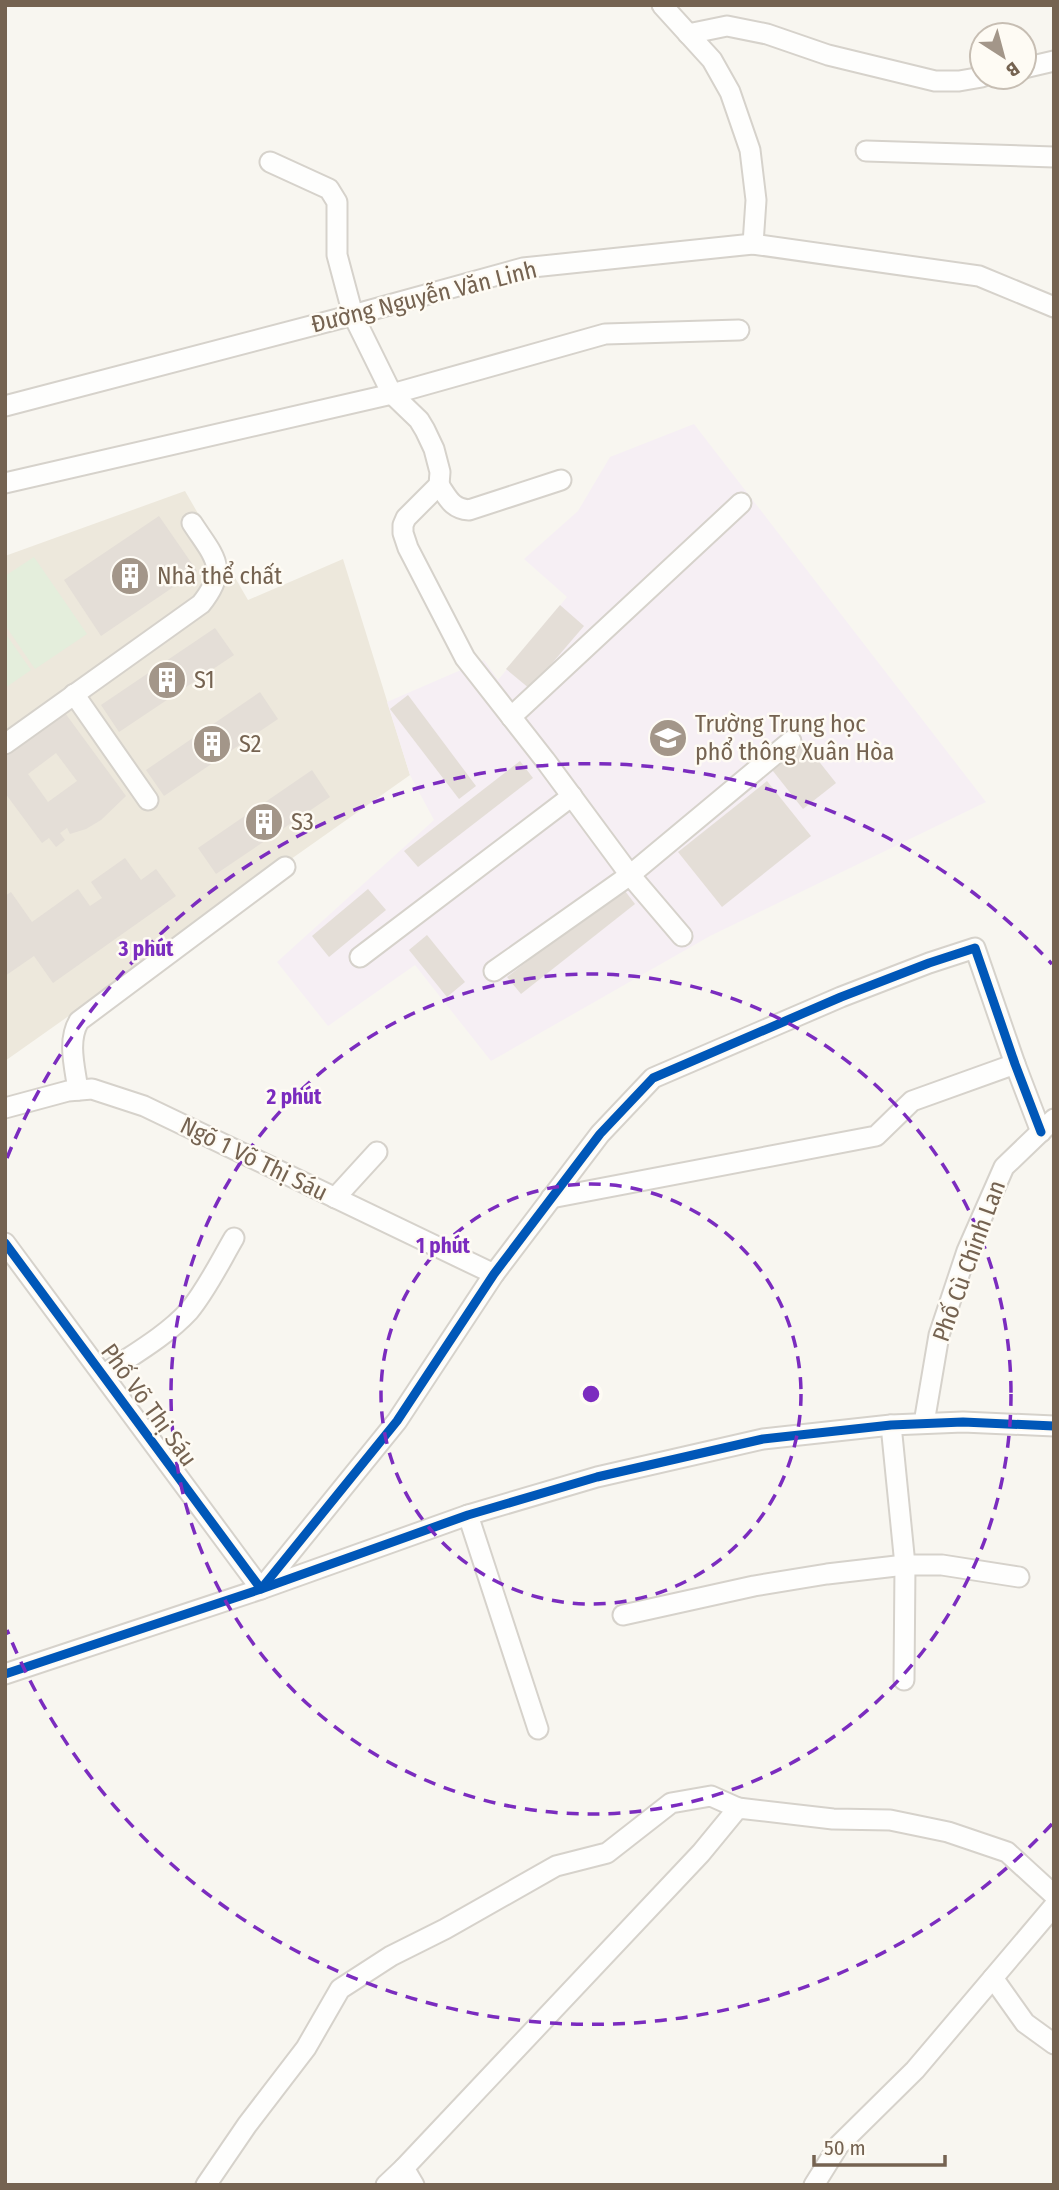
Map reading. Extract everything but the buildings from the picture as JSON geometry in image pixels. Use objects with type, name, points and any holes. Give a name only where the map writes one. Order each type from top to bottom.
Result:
[{"type":"street","points":[[662,5],[712,60],[730,92],[750,150],[756,200],[753,244]]},
{"type":"street","points":[[688,34],[727,26],[767,34],[828,55],[936,81],[968,79]]},
{"type":"street","points":[[866,151],[1054,157]]},
{"type":"street","points":[[270,162],[329,188],[334,194],[337,202],[338,267],[353,315],[392,394],[419,420],[425,430],[440,472],[439,485],[452,505],[469,510],[561,480]]},
{"type":"street","name":"Đường Nguyễn Văn Linh","points":[[5,406],[523,268],[753,244],[979,276],[1054,307]]},
{"type":"street","points":[[5,484],[392,394],[605,334],[739,330]]},
{"type":"street","points":[[439,485],[406,518],[404,533],[417,568],[465,658],[630,875],[682,936]]},
{"type":"street","points":[[511,717],[741,503]]},
{"type":"street","points":[[5,744],[201,604],[217,579],[218,567],[192,523]]},
{"type":"street","points":[[74,694],[148,800]]},
{"type":"street","points":[[494,971],[630,875],[791,741]]},
{"type":"street","points":[[360,957],[572,796]]},
{"type":"street","points":[[78,1090],[72,1041],[79,1021],[285,867]]},
{"type":"street","points":[[261,1590],[397,1422],[494,1275],[600,1134],[653,1078],[841,997],[975,948],[1015,1064],[1047,1126]]},
{"type":"street","points":[[551,1198],[876,1136],[912,1101],[1015,1064]]},
{"type":"street","name":"Ngõ 1 Võ Thị Sáu","points":[[5,1108],[68,1091],[92,1089],[144,1107],[494,1275]]},
{"type":"street","name":"Phố Cù Chính Lan","points":[[924,1423],[939,1335],[967,1251],[1004,1167],[1047,1126]]},
{"type":"street","points":[[335,1198],[377,1152]]},
{"type":"street","points":[[103,1375],[178,1322],[202,1293],[234,1238]]},
{"type":"street","name":"Phố Võ Thị Sáu","points":[[5,1244],[261,1590]]},
{"type":"street","points":[[929,1397],[963,1422]]},
{"type":"street","points":[[5,1674],[261,1590],[468,1515],[597,1477],[763,1439],[891,1424],[963,1422],[1054,1426]]},
{"type":"street","points":[[891,1424],[905,1564],[904,1680]]},
{"type":"street","points":[[468,1515],[538,1729]]},
{"type":"street","points":[[623,1615],[754,1586],[905,1564],[942,1565],[1019,1577]]},
{"type":"street","points":[[206,2185],[247,2125],[306,2048],[340,1989],[391,1956],[445,1929],[556,1866],[607,1853],[671,1803],[711,1796],[738,1808],[833,1819],[890,1820],[948,1832],[1007,1852],[1054,1895]]},
{"type":"street","points":[[386,2185],[409,2176],[691,1864],[738,1808]]},
{"type":"street","points":[[814,2185],[839,2145],[915,2070],[1054,1906]]},
{"type":"street","points":[[993,1978],[1026,2023],[1054,2044]]},
{"type":"shaded area","name":"Trường Trung học phổ thông Xuân Hòa","points":[[694,424],[986,802],[710,936],[491,1061],[415,965],[328,1026],[277,962],[434,820],[410,775],[387,702],[484,660],[498,680],[567,597],[524,559],[578,511],[610,457]]},
{"type":"shaded area","points":[[185,491],[248,600],[343,559],[410,775],[5,1061],[5,556]]},
{"type":"green space","points":[[34,557],[87,634],[35,669],[5,625],[5,576]]},
{"type":"green space","points":[[5,633],[31,670],[5,688]]},
{"type":"cycle path","points":[[5,1243],[261,1589],[397,1421],[494,1274],[600,1134],[653,1078],[841,997],[975,948],[1041,1132]]},
{"type":"cycle path","points":[[5,1674],[261,1589],[468,1515],[597,1477],[763,1439],[891,1425],[963,1422],[1054,1426]]},
{"type":"place","name":"Nhà thể chất","points":[[130,576]]},
{"type":"place","name":"S1","points":[[167,680]]},
{"type":"place","name":"Trường Trung học phổ thông Xuân Hòa","points":[[668,738]]},
{"type":"place","name":"S2","points":[[212,744]]},
{"type":"place","name":"S3","points":[[264,822]]}]
